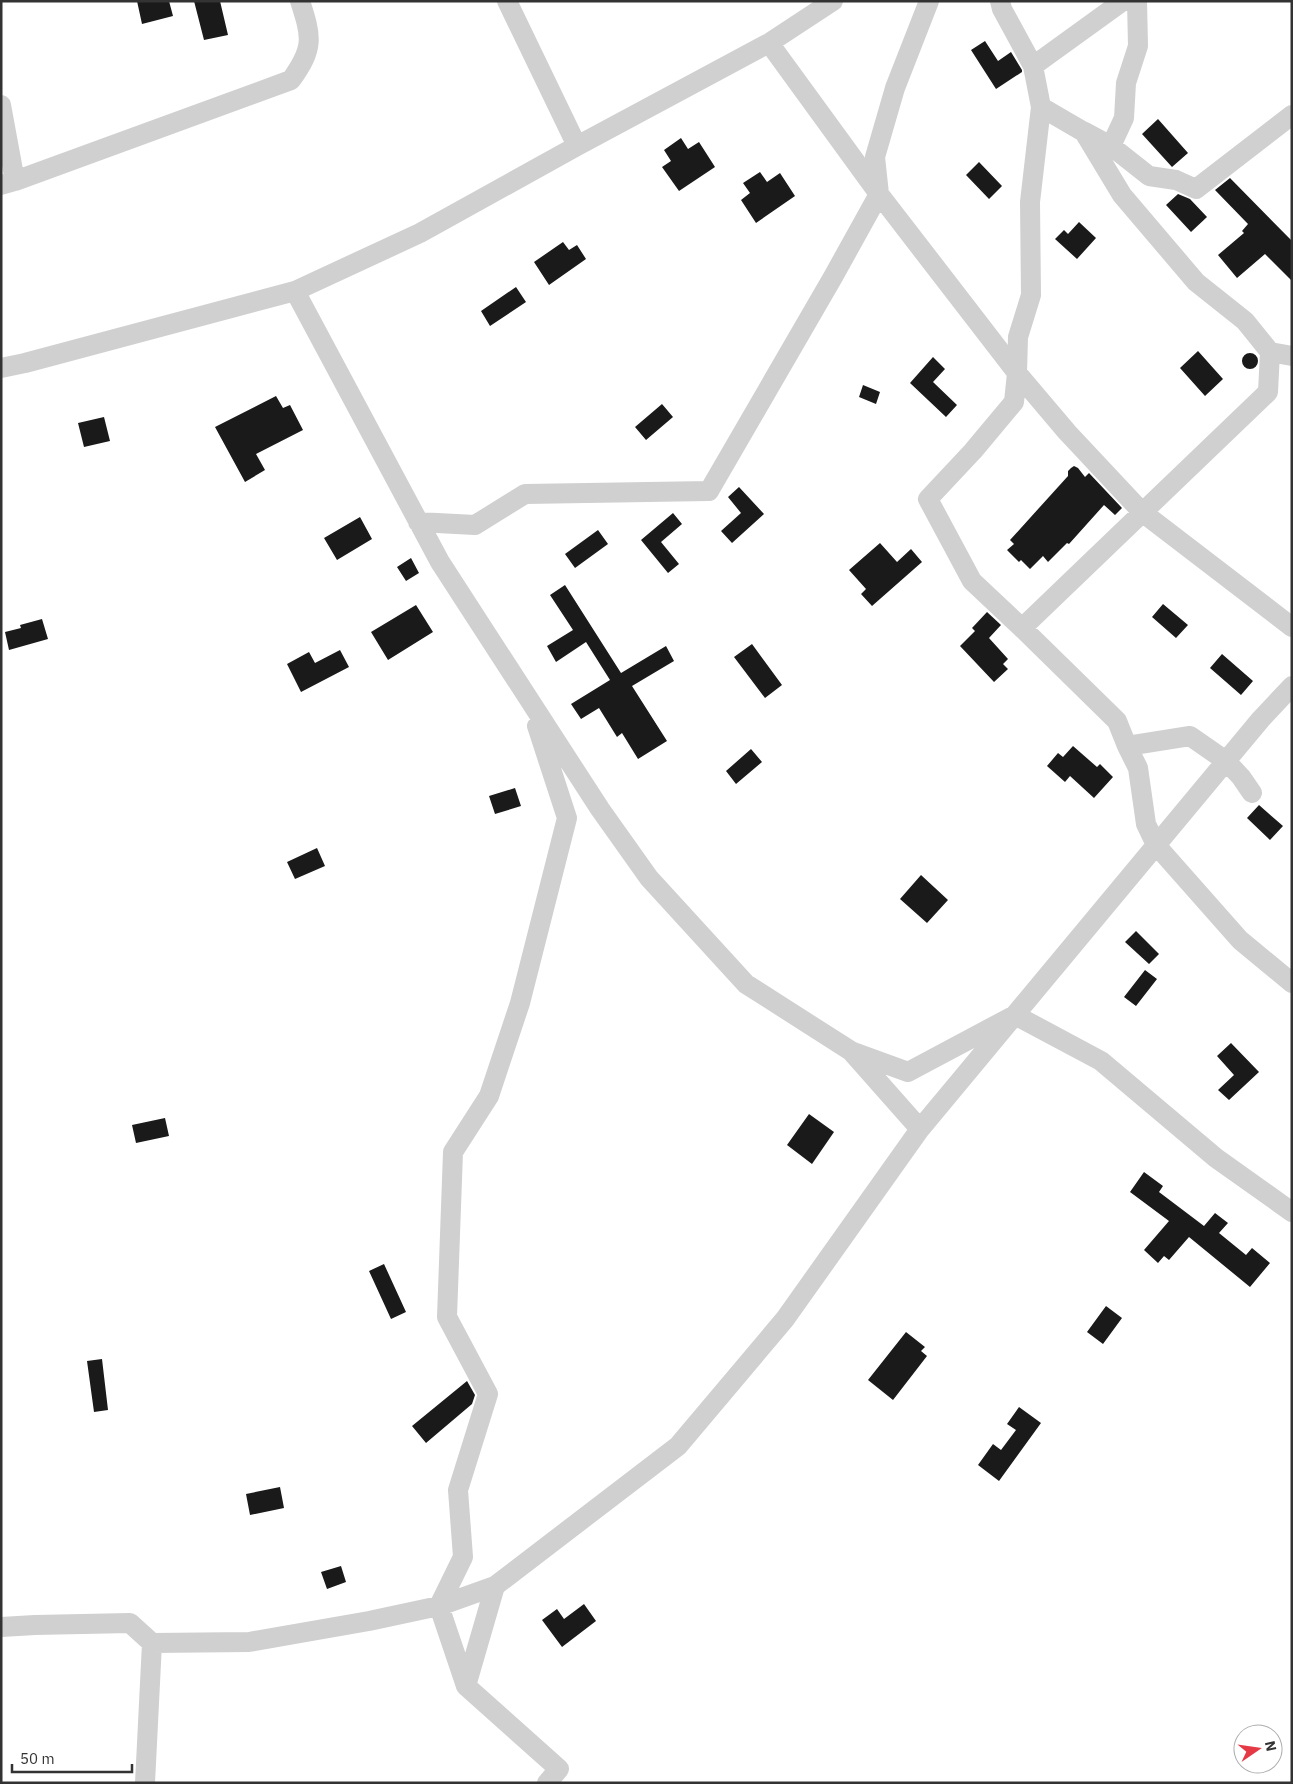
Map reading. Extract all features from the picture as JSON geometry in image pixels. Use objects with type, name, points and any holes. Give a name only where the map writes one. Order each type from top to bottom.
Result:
[{"type":"street","points":[[1,105],[8,183],[291,80],[304,62],[308,45],[309,29],[300,1]]},
{"type":"street","points":[[507,1],[578,146]]},
{"type":"street","points":[[1,368],[295,291],[420,233],[769,43],[833,1]]},
{"type":"street","points":[[418,522],[474,525],[525,494],[709,491],[879,194],[875,157],[895,88],[929,1]]},
{"type":"street","points":[[1000,1],[1002,9],[1033,66],[1041,108],[1030,202],[1031,295],[1018,337],[1014,402],[928,500],[972,581],[1117,721],[1138,768],[1146,824],[1156,845],[1240,940],[1292,983]]},
{"type":"street","points":[[1033,66],[1123,1]]},
{"type":"street","points":[[1110,146],[1124,118],[1126,83],[1138,46],[1137,1]]},
{"type":"street","points":[[769,43],[879,194],[1017,373],[1067,432],[1142,512],[1292,627]]},
{"type":"street","points":[[1041,108],[1110,146],[1149,176],[1176,180],[1196,189],[1292,116]]},
{"type":"street","points":[[1084,132],[1122,195],[1196,282],[1245,321],[1270,352],[1292,356]]},
{"type":"street","points":[[295,291],[440,562],[528,699],[600,809],[649,878],[746,984],[851,1052],[908,1072],[1015,1015]]},
{"type":"street","points":[[1022,628],[1268,392],[1270,352]]},
{"type":"street","points":[[1,1628],[35,1625],[130,1623],[152,1643],[249,1642],[368,1621],[439,1606],[495,1586],[678,1446],[785,1319],[920,1129],[1261,719],[1292,686]]},
{"type":"street","points":[[528,699],[567,818],[520,1003],[489,1096],[453,1152],[447,1317],[488,1394],[458,1490],[463,1557],[439,1606],[466,1686],[559,1769],[547,1783]]},
{"type":"street","points":[[1128,746],[1190,736],[1226,761],[1241,777],[1252,793]]},
{"type":"street","points":[[1015,1015],[1101,1061],[1216,1158],[1292,1212]]},
{"type":"street","points":[[851,1052],[920,1129]]},
{"type":"street","points":[[466,1686],[495,1586]]},
{"type":"street","points":[[145,1783],[152,1643]]},
{"type":"building","points":[[137,1],[169,1],[173,16],[142,24]]},
{"type":"building","points":[[194,1],[220,1],[228,35],[204,40]]},
{"type":"building","points":[[985,41],[998,61],[1011,52],[1022,70],[1022,72],[996,89],[971,50]]},
{"type":"building","points":[[1158,119],[1188,153],[1172,167],[1142,134]]},
{"type":"building","points":[[681,138],[688,149],[699,142],[715,167],[679,191],[662,167],[671,161],[664,150]]},
{"type":"building","points":[[979,162],[1002,186],[989,199],[966,175]]},
{"type":"building","points":[[760,172],[767,182],[780,173],[795,196],[756,223],[741,200],[750,193],[743,183]]},
{"type":"building","points":[[1230,178],[1292,241],[1292,281],[1265,254],[1237,278],[1218,255],[1244,233],[1242,231],[1248,224],[1215,190]]},
{"type":"building","points":[[1178,194],[1190,199],[1207,217],[1191,232],[1166,205]]},
{"type":"building","points":[[1079,222],[1096,238],[1077,259],[1055,239],[1064,230],[1068,234]]},
{"type":"building","points":[[563,242],[569,250],[577,245],[586,259],[549,285],[534,262]]},
{"type":"building","points":[[516,287],[526,302],[490,326],[481,311]]},
{"type":"building","points":[[1198,351],[1223,379],[1205,396],[1180,368]]},
{"type":"building","points":[[1247,353],[1253,353],[1258,358],[1256,367],[1247,369],[1242,364],[1242,358]]},
{"type":"building","points":[[933,357],[945,369],[933,382],[957,405],[946,417],[910,383]]},
{"type":"building","points":[[863,385],[880,392],[876,404],[859,397]]},
{"type":"building","points":[[276,396],[283,408],[290,405],[303,430],[256,454],[265,470],[245,482],[215,427]]},
{"type":"building","points":[[662,404],[673,417],[646,440],[635,427]]},
{"type":"building","points":[[104,417],[110,441],[84,447],[78,423]]},
{"type":"building","points":[[1074,466],[1085,477],[1089,473],[1122,508],[1115,515],[1104,505],[1069,544],[1067,543],[1048,562],[1043,556],[1030,569],[1021,560],[1019,562],[1007,550],[1014,544],[1010,540],[1068,476],[1068,471]]},
{"type":"building","points":[[739,487],[764,514],[732,543],[721,531],[741,513],[728,497]]},
{"type":"building","points":[[673,513],[682,524],[661,542],[679,564],[668,573],[641,540]]},
{"type":"building","points":[[360,517],[372,539],[337,560],[324,538]]},
{"type":"building","points":[[598,530],[608,544],[575,568],[565,554]]},
{"type":"building","points":[[880,543],[897,562],[911,549],[922,562],[872,606],[861,594],[866,589],[849,570]]},
{"type":"building","points":[[411,558],[419,573],[406,581],[397,567]]},
{"type":"building","points":[[565,585],[621,673],[666,646],[674,661],[632,686],[667,741],[638,759],[622,733],[617,737],[599,708],[581,719],[571,704],[610,680],[586,642],[556,662],[547,646],[573,630],[550,595]]},
{"type":"building","points":[[1163,604],[1188,625],[1176,638],[1152,617]]},
{"type":"building","points":[[416,605],[433,632],[388,660],[371,632]]},
{"type":"building","points":[[987,612],[1001,625],[989,638],[1008,659],[1003,664],[1008,669],[994,682],[960,646],[975,631],[972,628]]},
{"type":"building","points":[[42,619],[48,639],[9,650],[5,632],[21,628],[20,625]]},
{"type":"building","points":[[752,644],[782,685],[765,698],[734,657]]},
{"type":"building","points":[[340,650],[349,667],[301,692],[287,664],[309,652],[315,663]]},
{"type":"building","points":[[1222,654],[1253,681],[1241,695],[1210,668]]},
{"type":"building","points":[[1073,746],[1097,767],[1100,764],[1113,777],[1094,798],[1070,776],[1065,782],[1047,766],[1058,753],[1063,757]]},
{"type":"building","points":[[751,749],[762,762],[736,784],[726,771]]},
{"type":"building","points":[[515,788],[521,806],[495,814],[489,796]]},
{"type":"building","points":[[1259,805],[1283,826],[1270,840],[1247,818]]},
{"type":"building","points":[[317,848],[325,866],[295,879],[287,862]]},
{"type":"building","points":[[921,875],[948,900],[927,923],[900,899]]},
{"type":"building","points":[[1136,931],[1159,954],[1149,964],[1125,942]]},
{"type":"building","points":[[1145,970],[1157,979],[1136,1006],[1124,997]]},
{"type":"building","points":[[1231,1043],[1259,1072],[1229,1100],[1218,1090],[1234,1075],[1217,1056]]},
{"type":"building","points":[[809,1114],[834,1132],[812,1164],[787,1145]]},
{"type":"building","points":[[165,1118],[169,1136],[136,1143],[132,1125]]},
{"type":"building","points":[[1144,1172],[1163,1186],[1159,1192],[1204,1226],[1215,1213],[1228,1223],[1219,1233],[1246,1255],[1252,1248],[1270,1263],[1250,1287],[1189,1237],[1169,1260],[1164,1256],[1158,1263],[1144,1250],[1169,1221],[1130,1192]]},
{"type":"building","points":[[384,1264],[406,1312],[391,1319],[369,1271]]},
{"type":"building","points":[[1106,1306],[1122,1318],[1103,1344],[1087,1332]]},
{"type":"building","points":[[906,1332],[925,1347],[921,1351],[927,1356],[893,1400],[868,1380]]},
{"type":"building","points":[[102,1359],[108,1410],[94,1412],[87,1361]]},
{"type":"building","points":[[467,1381],[475,1395],[472,1404],[426,1443],[412,1426]]},
{"type":"building","points":[[1019,1407],[1041,1423],[999,1481],[978,1465],[993,1444],[1001,1450],[1016,1430],[1007,1424]]},
{"type":"building","points":[[280,1487],[284,1508],[250,1515],[246,1494]]},
{"type":"building","points":[[341,1566],[346,1582],[327,1589],[321,1572]]},
{"type":"building","points":[[584,1604],[596,1621],[562,1647],[542,1620],[557,1609],[564,1619]]}]
